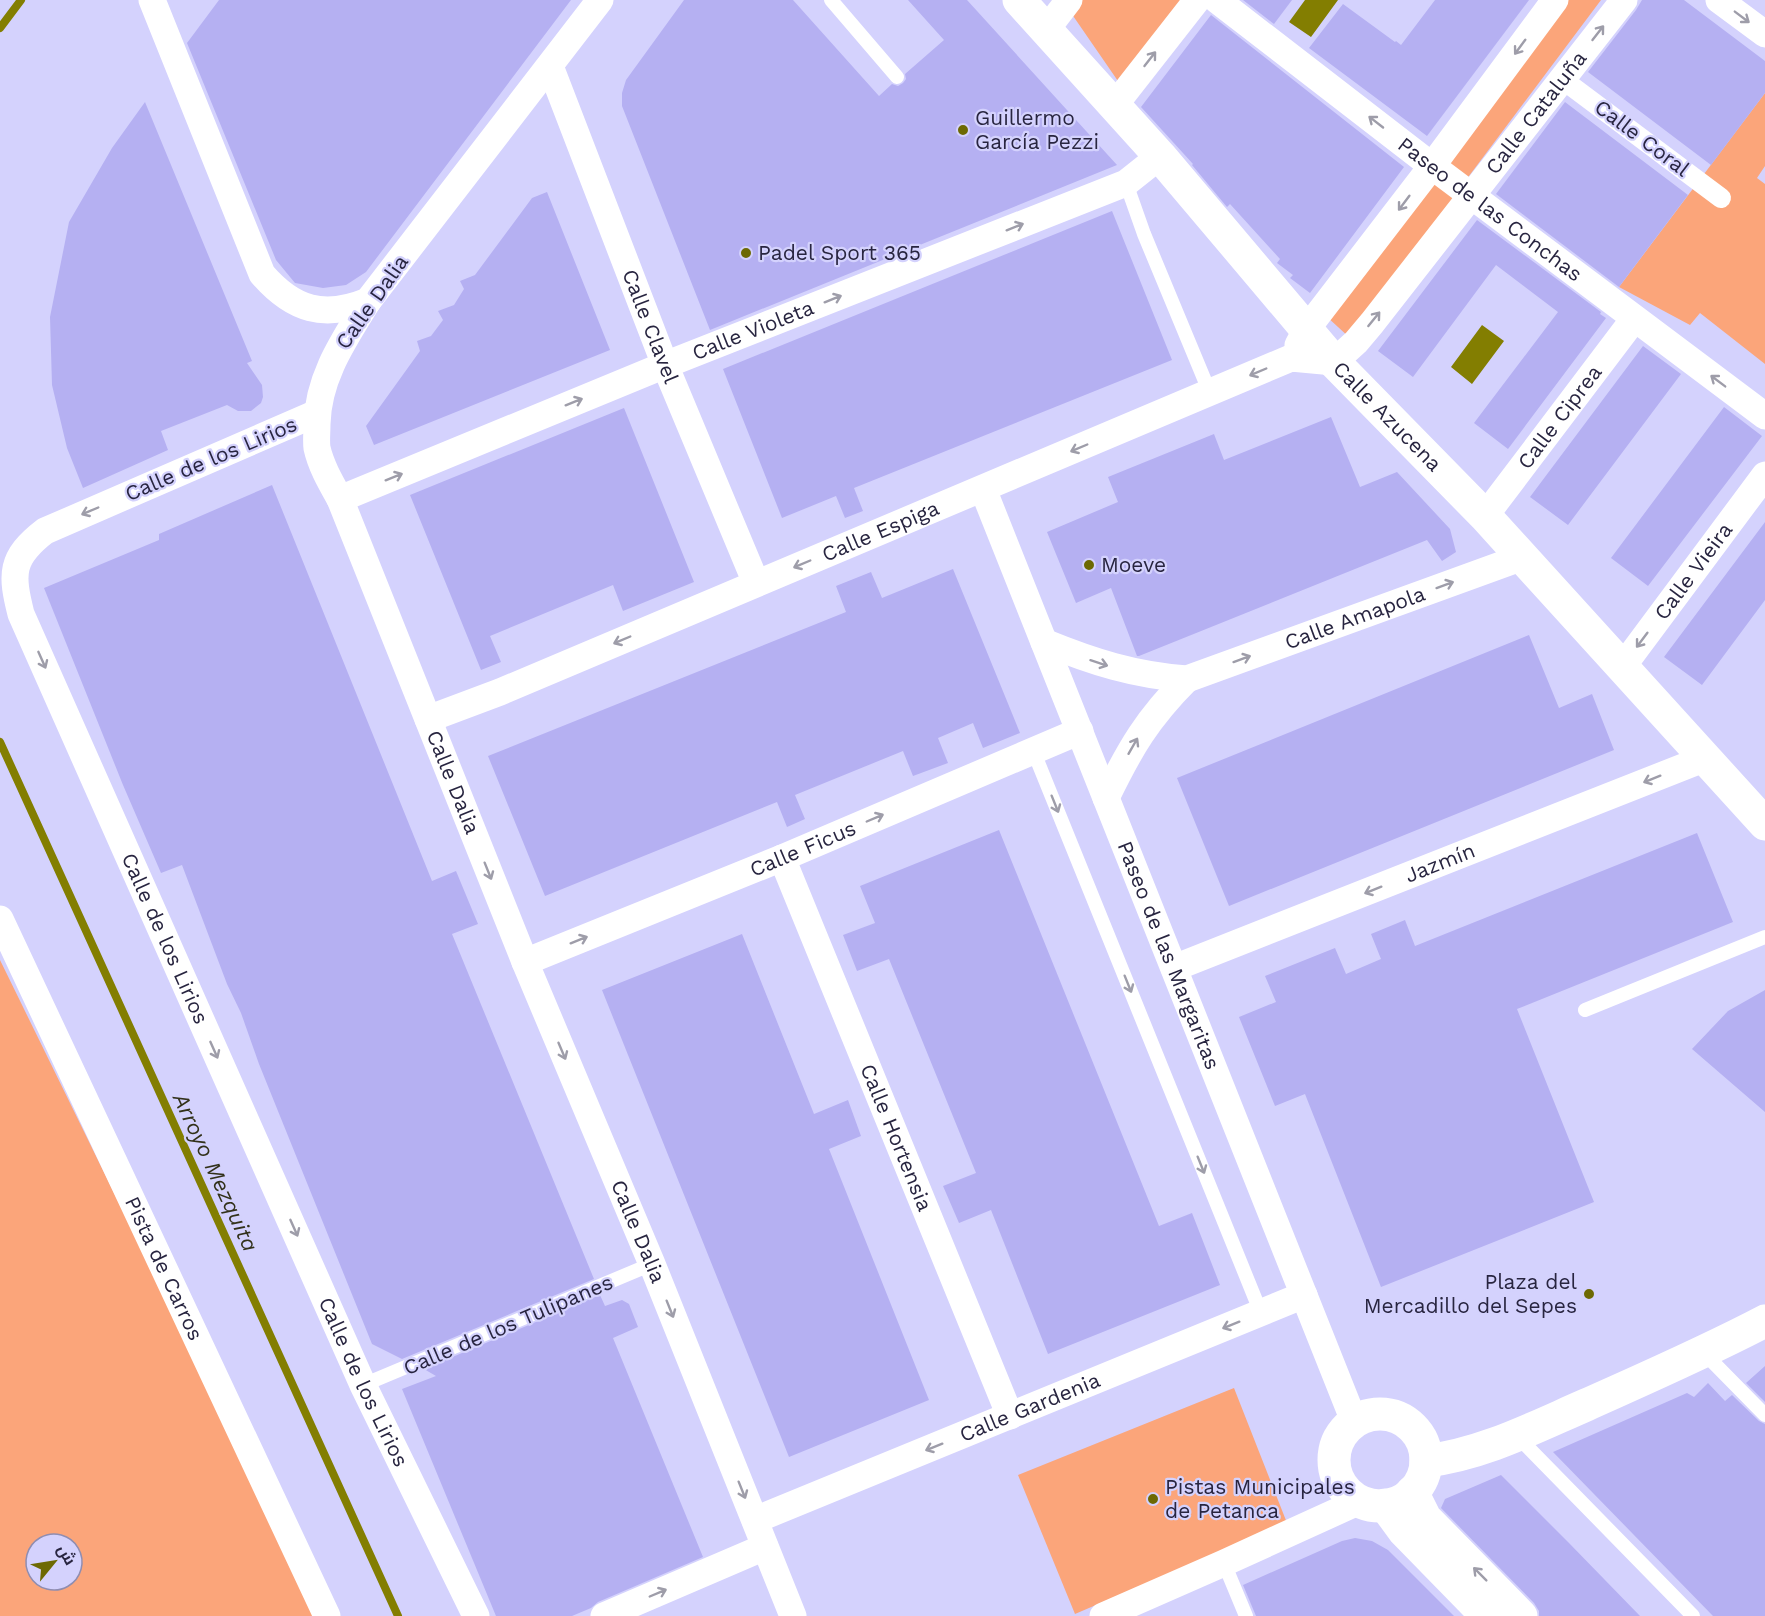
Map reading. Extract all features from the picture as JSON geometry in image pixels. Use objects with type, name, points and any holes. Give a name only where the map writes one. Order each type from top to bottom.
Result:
[{"type":"street","name":"Calle Dalia","points":[[600,0],[368,301],[337,352],[323,384],[317,413],[317,447],[340,499],[525,962],[652,1264],[793,1616]]},
{"type":"street","name":"Calle Azucena","points":[[1019,0],[1160,156],[1299,344],[1334,362],[1485,516],[1706,758],[1763,816]]},
{"type":"street","points":[[1046,30],[1069,0]]},
{"type":"street","points":[[1114,106],[1197,0]]},
{"type":"street","name":"Paseo de las Conchas","points":[[1217,0],[1432,166],[1765,416]]},
{"type":"street","points":[[1299,344],[1555,0]]},
{"type":"street","name":"Calle Cataluña","points":[[1334,362],[1356,342],[1473,196],[1624,0]]},
{"type":"street","points":[[1719,0],[1765,34]]},
{"type":"street","points":[[160,5],[262,274],[275,290],[291,302],[310,309],[330,311],[350,309],[368,301]]},
{"type":"street","name":"Calle Clavel","points":[[550,66],[665,365],[756,583]]},
{"type":"street","name":"Calle Coral","points":[[1562,79],[1721,198]]},
{"type":"street","name":"Calle Violeta","points":[[340,499],[665,365],[1126,183],[1160,156]]},
{"type":"street","name":"Calle Ciprea","points":[[1485,516],[1634,319]]},
{"type":"street","name":"Calle Espiga","points":[[428,719],[500,692],[1210,393],[1299,344]]},
{"type":"street","name":"Calle de los Lirios","points":[[317,413],[45,531],[30,542],[14,573],[16,592],[21,614],[363,1385],[476,1616]]},
{"type":"street","name":"Calle Vieira","points":[[1623,666],[1765,475]]},
{"type":"street","name":"Paseo de las Margaritas","points":[[983,489],[1354,1421]]},
{"type":"street","name":"Calle Amapola","points":[[1106,798],[1141,732],[1162,704],[1187,679],[1523,557]]},
{"type":"street","name":"Calle Amapola","points":[[1044,642],[1101,664],[1129,671],[1187,679]]},
{"type":"street","name":"Calle Ficus","points":[[525,962],[782,858],[1080,731]]},
{"type":"street","name":"Jazmín","points":[[1174,968],[1706,758]]},
{"type":"street","name":"Calle Hortensia","points":[[782,858],[1010,1416]]},
{"type":"street","name":"Pista de Carros","points":[[0,919],[327,1616]]},
{"type":"street","name":"Calle Gardenia","points":[[755,1520],[1304,1295]]},
{"type":"street","points":[[1426,1461],[1467,1454],[1517,1436],[1704,1353],[1765,1321]]},
{"type":"street","points":[[1102,1616],[1224,1563],[1386,1500],[1422,1478],[1426,1461],[1422,1442],[1410,1425],[1383,1414],[1354,1421],[1339,1439],[1334,1463],[1342,1485],[1350,1495],[1386,1500],[1425,1518],[1521,1616]]},
{"type":"street","points":[[1386,1500],[1404,1531],[1487,1616]]},
{"type":"street","points":[[604,1616],[765,1547]]},
{"type":"lane","points":[[831,0],[897,77]]},
{"type":"lane","points":[[1126,183],[1144,234],[1210,393]]},
{"type":"lane","points":[[1033,750],[1261,1313]]},
{"type":"lane","points":[[1585,1010],[1765,937]]},
{"type":"lane","name":"Calle de los Tulipanes","points":[[363,1385],[652,1264]]},
{"type":"lane","points":[[1704,1353],[1765,1415]]},
{"type":"lane","points":[[1517,1436],[1693,1616]]},
{"type":"lane","points":[[1224,1563],[1246,1616]]},
{"type":"shaded area","points":[[1076,0],[1184,0],[1120,84],[1069,10]]},
{"type":"shaded area","points":[[1305,0],[1338,0],[1311,37],[1289,22]]},
{"type":"shaded area","points":[[1564,0],[1601,0],[1466,180],[1443,162]]},
{"type":"shaded area","points":[[1765,93],[1765,166],[1757,178],[1765,184],[1765,364],[1700,313],[1690,325],[1619,287]]},
{"type":"shaded area","points":[[1430,179],[1454,197],[1350,338],[1326,316]]},
{"type":"shaded area","points":[[1482,325],[1504,341],[1472,384],[1451,367]]},
{"type":"shaded area","points":[[0,960],[283,1538],[318,1616],[0,1616]]},
{"type":"shaded area","name":"Pistas Municipales de Petanca","points":[[1234,1388],[1287,1523],[1075,1614],[1018,1475]]},
{"type":"building","points":[[219,0],[571,0],[366,272],[346,285],[323,288],[295,283],[276,260],[187,43]]},
{"type":"building","points":[[684,0],[793,0],[879,96],[892,84],[898,86],[903,83],[906,79],[905,74],[944,40],[908,0],[967,0],[1117,165],[710,330],[622,106],[622,93],[626,80]]},
{"type":"building","points":[[1243,0],[1292,0],[1274,24]]},
{"type":"building","points":[[1435,0],[1529,0],[1427,136],[1309,48],[1343,4],[1401,45]]},
{"type":"building","points":[[1642,0],[1684,0],[1765,61],[1765,93],[1711,165],[1588,72]]},
{"type":"building","points":[[1211,15],[1404,167],[1310,293],[1290,278],[1293,275],[1277,263],[1280,259],[1230,204],[1227,207],[1193,164],[1141,107]]},
{"type":"building","points":[[145,102],[252,361],[247,363],[262,385],[263,397],[261,403],[251,411],[238,411],[227,405],[161,431],[168,450],[83,488],[67,448],[52,385],[50,317],[69,222],[112,148]]},
{"type":"building","points":[[1565,102],[1688,195],[1619,287],[1496,194]]},
{"type":"building","points":[[547,192],[610,350],[374,445],[366,426],[420,351],[417,341],[431,336],[443,320],[438,311],[454,305],[464,289],[460,281],[475,275],[532,198]]},
{"type":"building","points":[[1112,211],[1172,360],[854,488],[863,511],[845,518],[836,496],[782,518],[723,369]]},
{"type":"building","points":[[1477,220],[1606,318],[1508,449],[1474,423],[1558,312],[1496,265],[1413,377],[1378,351]]},
{"type":"building","points":[[1643,346],[1681,374],[1568,525],[1530,497]]},
{"type":"building","points":[[1724,407],[1762,436],[1648,586],[1611,558]]},
{"type":"building","points":[[624,408],[694,582],[623,611],[613,585],[490,636],[501,662],[481,670],[410,495]]},
{"type":"building","points":[[1331,417],[1360,487],[1397,472],[1450,529],[1456,552],[1442,561],[1427,540],[1139,656],[1137,656],[1111,588],[1076,603],[1047,532],[1118,502],[1108,477],[1214,434],[1224,460]]},
{"type":"building","points":[[272,485],[432,881],[456,871],[478,924],[452,934],[594,1279],[402,1359],[372,1344],[259,1064],[241,1013],[227,984],[182,865],[161,873],[44,588],[159,540],[159,534]]},
{"type":"building","points":[[1765,522],[1765,600],[1702,685],[1664,657]]},
{"type":"building","points":[[953,569],[1020,733],[983,748],[973,723],[938,738],[948,763],[913,776],[903,751],[795,795],[805,819],[787,827],[777,802],[545,896],[488,756],[846,612],[836,586],[871,572],[882,598]]},
{"type":"building","points":[[1529,635],[1559,708],[1592,694],[1614,750],[1229,906],[1177,778]]},
{"type":"building","points":[[999,830],[1159,1226],[1192,1213],[1220,1285],[1048,1354],[991,1210],[959,1223],[943,1186],[976,1173],[889,959],[857,971],[843,935],[875,923],[860,886]]},
{"type":"building","points":[[1697,833],[1733,922],[1517,1009],[1594,1202],[1381,1287],[1305,1094],[1275,1106],[1239,1017],[1276,1002],[1265,976],[1335,948],[1346,974],[1381,959],[1371,934],[1405,920],[1415,946]]},
{"type":"building","points":[[742,934],[814,1114],[848,1100],[861,1136],[829,1149],[929,1400],[789,1457],[602,990]]},
{"type":"building","points":[[1765,990],[1765,1112],[1692,1049],[1728,1011]]},
{"type":"building","points":[[600,1295],[605,1306],[622,1300],[629,1304],[638,1327],[613,1338],[703,1557],[598,1602],[591,1608],[572,1616],[496,1616],[402,1389],[436,1376],[424,1369]]},
{"type":"building","points":[[1765,1366],[1765,1402],[1746,1383]]},
{"type":"building","points":[[1708,1383],[1725,1401],[1732,1395],[1765,1424],[1765,1616],[1713,1616],[1553,1452],[1687,1393],[1694,1397]]},
{"type":"building","points":[[1501,1475],[1640,1616],[1539,1616],[1534,1603],[1441,1508],[1445,1499]]},
{"type":"building","points":[[1355,1538],[1372,1541],[1388,1550],[1454,1616],[1256,1616],[1243,1585],[1342,1541]]},
{"type":"waterway","name":"Arroyo Mezquita","points":[[0,28],[21,0]]},
{"type":"waterway","name":"Arroyo Mezquita","points":[[0,742],[398,1616]]},
{"type":"place","name":"Guillermo García Pezzi","points":[[963,130]]},
{"type":"place","name":"Padel Sport 365","points":[[746,253]]},
{"type":"place","name":"Moeve","points":[[1089,565]]},
{"type":"place","name":"Plaza del Mercadillo del Sepes","points":[[1589,1294]]},
{"type":"place","name":"Pistas Municipales de Petanca","points":[[1153,1499]]}]
